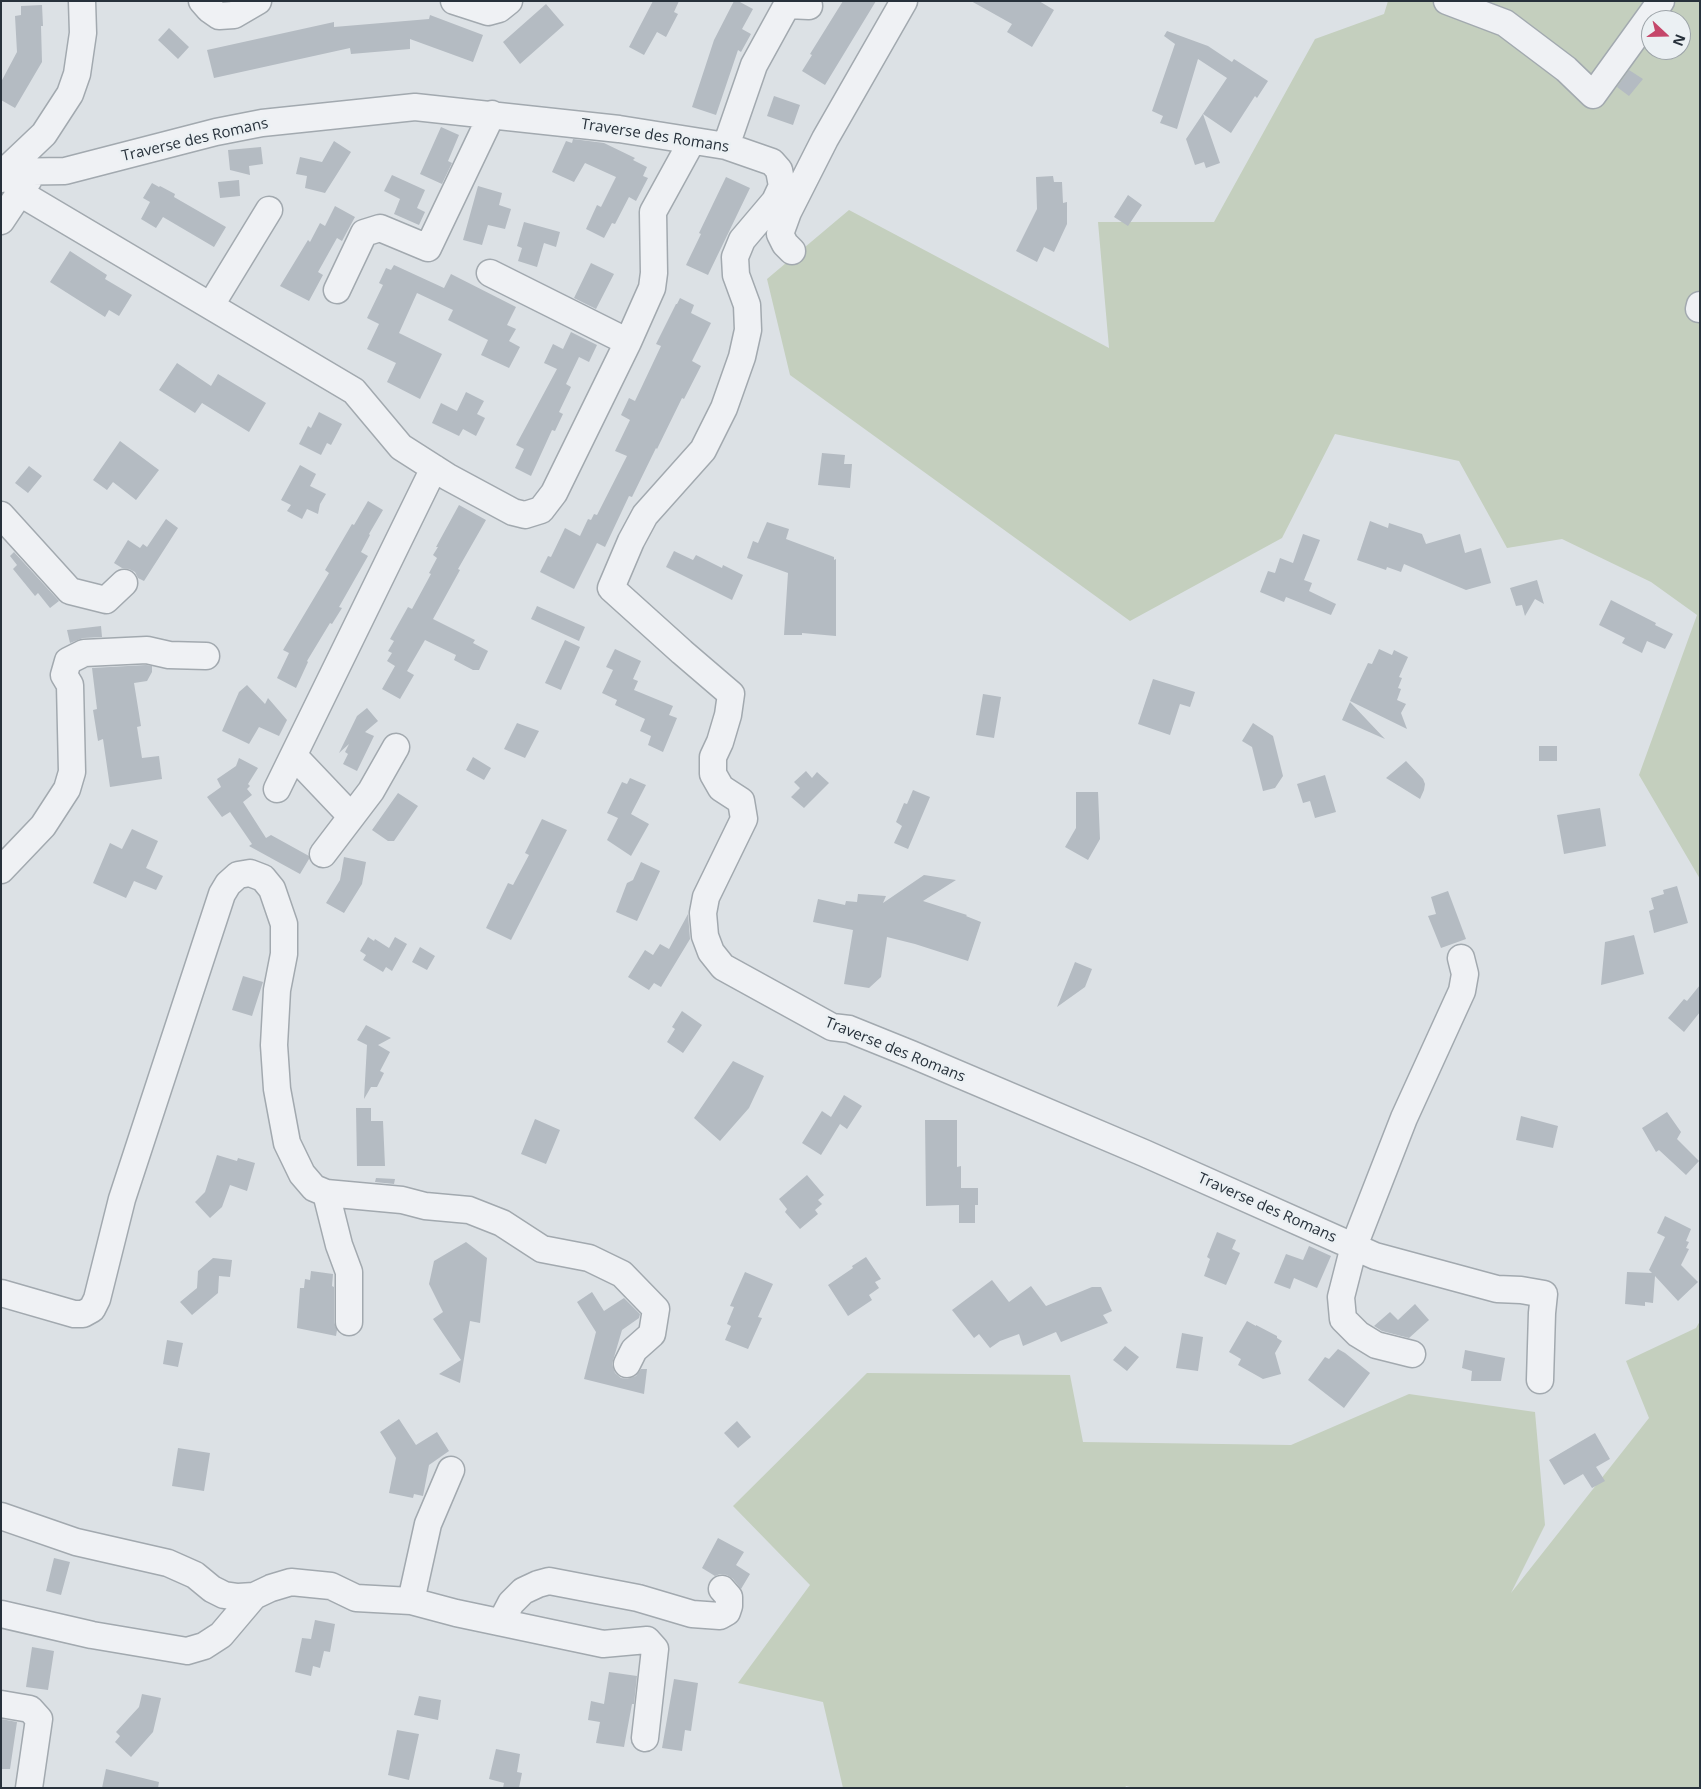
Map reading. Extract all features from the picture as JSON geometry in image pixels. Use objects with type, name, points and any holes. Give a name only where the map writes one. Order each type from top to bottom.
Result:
[{"type":"street","points":[[1,221],[7,180],[44,134],[70,94],[77,74],[83,34],[82,1]]},
{"type":"street","points":[[202,1],[219,16],[234,15],[258,1]]},
{"type":"street","points":[[454,1],[488,12],[499,9],[509,1]]},
{"type":"street","points":[[792,251],[785,244],[780,234],[788,212],[825,138],[904,1]]},
{"type":"street","points":[[1448,1],[1505,23],[1566,69],[1593,95],[1661,1]]},
{"type":"street","points":[[726,146],[754,65],[787,4],[809,6]]},
{"type":"street","name":"Traverse des Romans","points":[[34,171],[65,171],[216,132],[262,123],[415,107],[619,129],[726,146],[772,162],[779,170],[782,186],[774,201],[742,240],[735,257],[736,275],[747,304],[748,330],[742,357],[724,408],[703,450],[645,515],[626,550],[611,588],[731,694],[728,715],[720,742],[713,757],[713,774],[721,788],[741,800],[744,819],[706,897],[704,913],[705,936],[711,952],[723,967],[832,1027],[849,1028],[911,1054],[1144,1153],[1375,1256],[1498,1289],[1544,1294],[1540,1380]]},
{"type":"street","points":[[7,180],[34,171],[60,111]]},
{"type":"street","points":[[336,290],[364,233],[380,228],[428,248],[492,114]]},
{"type":"street","points":[[7,180],[354,391],[401,447],[434,468],[513,512],[525,515],[541,510],[554,493],[628,342],[652,288],[654,273],[653,212],[692,141]]},
{"type":"street","points":[[211,305],[269,210]]},
{"type":"street","points":[[490,273],[628,342]]},
{"type":"street","points":[[277,789],[434,468]]},
{"type":"street","points":[[1,515],[70,591],[106,600],[124,583]]},
{"type":"street","points":[[1,870],[43,826],[67,789],[72,772],[70,686],[64,676],[68,661],[84,653],[147,650],[169,656],[206,656]]},
{"type":"street","points":[[322,854],[371,791],[396,747]]},
{"type":"street","points":[[294,756],[351,816]]},
{"type":"street","points":[[1,1293],[74,1314],[83,1314],[92,1309],[97,1299],[122,1199],[222,894],[228,884],[238,875],[250,873],[263,878],[272,889],[284,924],[284,954],[277,990],[274,1045],[277,1090],[287,1143],[302,1174],[314,1188],[326,1193],[402,1200],[425,1206],[469,1210],[502,1223],[542,1249],[589,1258],[622,1274],[656,1309],[652,1334],[634,1350],[627,1364]]},
{"type":"street","points":[[1412,1354],[1376,1345],[1358,1334],[1343,1319],[1341,1297],[1354,1246],[1404,1118],[1462,990],[1465,974],[1461,958]]},
{"type":"street","points":[[326,1193],[339,1245],[349,1272],[349,1322]]},
{"type":"street","points":[[411,1601],[428,1524],[451,1470]]},
{"type":"street","points":[[1,1516],[76,1542],[168,1563],[195,1575],[212,1589],[224,1595],[238,1597],[254,1596],[271,1588],[292,1582],[331,1586],[356,1598],[411,1601],[603,1644],[647,1640],[655,1649],[645,1738]]},
{"type":"street","points":[[501,1622],[511,1603],[523,1592],[538,1584],[549,1581],[638,1598],[692,1614],[720,1616],[727,1612],[729,1606],[729,1597],[722,1590]]},
{"type":"street","points":[[1,1614],[92,1635],[187,1651],[204,1646],[221,1635],[254,1596]]},
{"type":"street","points":[[1,1704],[30,1710],[39,1719],[28,1788]]},
{"type":"green space","points":[[1388,1],[1645,1],[1620,34],[1646,1],[1700,1],[1700,879],[1639,775],[1697,615],[1651,582],[1562,539],[1507,548],[1459,461],[1335,434],[1282,538],[1130,621],[790,375],[767,279],[849,210],[1109,348],[1098,222],[1214,222],[1315,39],[1384,14]]},
{"type":"green space","points":[[1700,1321],[1700,1788],[1134,1788],[1126,1786],[1125,1788],[843,1788],[823,1702],[738,1683],[810,1585],[733,1506],[867,1373],[1070,1375],[1083,1442],[1291,1445],[1409,1394],[1535,1412],[1545,1525],[1511,1593],[1649,1418],[1626,1361],[1696,1328]]},
{"type":"building","points":[[653,1],[679,1],[674,12],[678,14],[666,37],[657,32],[644,55],[629,47]]},
{"type":"building","points":[[734,1],[738,1],[753,9],[742,29],[751,34],[741,52],[738,50],[716,115],[692,107],[714,40]]},
{"type":"building","points":[[843,1],[876,1],[825,85],[802,71],[812,55],[810,54]]},
{"type":"building","points":[[971,1],[1039,1],[1054,10],[1032,47],[1007,32],[1012,24]]},
{"type":"building","points":[[546,4],[564,25],[520,64],[503,42]]},
{"type":"building","points":[[42,5],[42,62],[15,108],[1,100],[1,82],[17,52],[15,16],[21,15],[21,6]]},
{"type":"building","points":[[430,15],[483,35],[473,62],[410,39],[410,49],[351,54],[350,48],[214,78],[207,50],[334,22],[334,27],[429,19]]},
{"type":"building","points":[[169,28],[189,47],[178,59],[158,40]]},
{"type":"building","points":[[1167,31],[1208,46],[1232,62],[1234,59],[1268,81],[1257,98],[1255,96],[1231,133],[1203,114],[1220,163],[1206,168],[1204,162],[1195,165],[1186,139],[1227,78],[1198,59],[1177,129],[1160,123],[1163,116],[1152,111],[1175,44],[1164,36]]},
{"type":"building","points":[[1629,70],[1643,79],[1629,96],[1617,87]]},
{"type":"building","points":[[774,96],[800,105],[793,125],[767,116]]},
{"type":"building","points":[[441,127],[459,135],[448,161],[452,163],[442,184],[420,174]]},
{"type":"building","points":[[573,139],[604,143],[635,158],[633,160],[647,167],[643,176],[648,178],[636,201],[629,197],[615,224],[612,223],[604,238],[586,229],[597,205],[601,207],[616,177],[585,163],[574,182],[552,172],[566,141],[572,143]]},
{"type":"building","points":[[334,141],[351,152],[325,193],[305,188],[307,176],[296,174],[300,157],[322,162]]},
{"type":"building","points":[[261,147],[263,164],[249,166],[250,175],[230,170],[228,150]]},
{"type":"building","points":[[392,175],[425,190],[417,208],[425,212],[419,225],[394,214],[400,199],[384,191]]},
{"type":"building","points":[[1053,176],[1054,182],[1062,182],[1063,203],[1067,202],[1067,224],[1054,252],[1044,247],[1037,262],[1016,251],[1037,209],[1036,177]]},
{"type":"building","points":[[726,177],[750,188],[708,275],[686,265]]},
{"type":"building","points":[[239,180],[240,196],[220,198],[218,182]]},
{"type":"building","points":[[152,183],[175,194],[174,197],[226,227],[214,247],[163,217],[156,228],[141,219],[150,202],[143,198]]},
{"type":"building","points":[[478,186],[502,193],[499,205],[511,209],[505,229],[488,225],[482,245],[463,240]]},
{"type":"building","points":[[1128,195],[1142,205],[1128,226],[1114,217]]},
{"type":"building","points":[[335,206],[355,217],[342,241],[337,238],[318,272],[323,275],[309,301],[280,286],[308,240],[310,242],[320,223],[325,226]]},
{"type":"building","points":[[524,222],[560,232],[556,247],[544,243],[537,267],[518,261],[522,248],[517,246]]},
{"type":"building","points":[[70,251],[107,275],[105,279],[132,295],[119,316],[109,310],[105,317],[50,282]]},
{"type":"building","points":[[591,263],[614,274],[596,309],[574,298]]},
{"type":"building","points":[[394,265],[444,288],[451,274],[516,307],[507,325],[516,329],[509,341],[520,347],[509,368],[481,355],[488,340],[448,320],[453,310],[417,293],[399,333],[442,354],[420,399],[387,382],[396,363],[367,349],[379,324],[367,318],[383,285],[379,283],[386,268],[391,270]]},
{"type":"building","points":[[680,298],[694,305],[691,313],[711,323],[692,361],[701,366],[684,399],[682,398],[632,497],[629,496],[605,547],[597,543],[574,589],[540,572],[548,556],[551,557],[565,528],[580,536],[588,519],[591,520],[594,514],[597,515],[627,456],[615,451],[630,420],[621,415],[629,398],[635,401],[661,346],[656,344]]},
{"type":"building","points":[[571,332],[597,345],[589,362],[579,357],[566,384],[571,387],[559,412],[563,414],[555,431],[552,430],[531,476],[515,468],[524,449],[516,445],[557,369],[544,363],[553,344],[563,349]]},
{"type":"building","points":[[177,363],[211,386],[218,374],[266,403],[249,432],[202,403],[195,413],[159,390]]},
{"type":"building","points":[[466,392],[484,401],[477,414],[485,418],[476,436],[463,429],[459,436],[432,423],[441,403],[457,411]]},
{"type":"building","points":[[319,412],[342,424],[331,445],[327,443],[321,455],[299,444],[308,426],[311,428]]},
{"type":"building","points":[[120,441],[159,470],[136,500],[113,482],[107,490],[93,480]]},
{"type":"building","points":[[822,453],[845,455],[844,464],[852,464],[850,488],[818,485]]},
{"type":"building","points":[[300,465],[316,474],[310,486],[326,494],[320,504],[318,514],[307,509],[302,519],[287,511],[291,505],[281,500]]},
{"type":"building","points":[[29,466],[42,476],[28,493],[15,483]]},
{"type":"building","points":[[368,501],[383,510],[361,552],[368,556],[339,607],[342,608],[332,624],[330,623],[307,661],[296,688],[277,678],[289,653],[283,650],[329,573],[325,570]]},
{"type":"building","points":[[459,505],[486,520],[458,569],[460,570],[433,619],[475,640],[473,643],[488,651],[479,670],[473,670],[454,660],[456,655],[425,640],[407,671],[414,675],[400,699],[382,689],[395,666],[387,661],[392,653],[388,651],[394,641],[390,639],[408,607],[412,609],[431,574],[429,573],[437,558],[433,555],[438,547],[436,547]]},
{"type":"building","points":[[166,519],[178,528],[144,581],[138,578],[135,572],[114,563],[128,540],[140,548],[143,544],[147,547]]},
{"type":"building","points":[[1370,521],[1388,528],[1389,523],[1422,534],[1426,544],[1460,534],[1465,553],[1481,548],[1491,583],[1466,590],[1404,564],[1401,572],[1387,567],[1386,570],[1357,560]]},
{"type":"building","points":[[767,522],[789,529],[786,539],[834,557],[834,560],[836,559],[836,636],[802,633],[802,635],[784,635],[788,573],[747,558],[753,541],[758,543]]},
{"type":"building","points":[[1303,534],[1320,540],[1304,580],[1312,583],[1309,591],[1336,604],[1331,615],[1286,597],[1284,602],[1260,592],[1268,571],[1275,573],[1280,558],[1293,563]]},
{"type":"building","points":[[674,551],[693,560],[696,555],[722,568],[723,565],[743,575],[732,600],[666,567]]},
{"type":"building","points":[[14,552],[59,601],[50,608],[38,593],[35,596],[13,569],[17,565],[10,556]]},
{"type":"building","points":[[1537,580],[1544,604],[1535,599],[1525,616],[1522,605],[1516,606],[1510,588]]},
{"type":"building","points":[[1611,600],[1673,634],[1665,649],[1647,641],[1642,653],[1622,643],[1625,638],[1599,625]]},
{"type":"building","points":[[537,606],[585,627],[579,641],[531,619]]},
{"type":"building","points":[[101,626],[102,637],[83,638],[70,643],[67,630]]},
{"type":"building","points":[[565,640],[580,647],[561,690],[545,683]]},
{"type":"building","points":[[615,649],[641,661],[633,679],[638,681],[634,690],[673,706],[669,715],[677,718],[663,752],[648,745],[651,736],[640,731],[645,719],[615,705],[617,700],[602,693],[613,670],[606,667]]},
{"type":"building","points":[[1379,649],[1392,655],[1394,650],[1408,657],[1399,677],[1402,678],[1398,688],[1401,689],[1397,700],[1406,704],[1401,713],[1407,729],[1350,701],[1368,663],[1372,664]]},
{"type":"building","points":[[152,666],[152,672],[147,681],[134,683],[141,726],[137,727],[142,758],[159,756],[162,779],[110,787],[103,739],[98,741],[93,710],[97,709],[92,668]]},
{"type":"building","points":[[1153,679],[1195,692],[1190,707],[1180,704],[1170,735],[1138,724]]},
{"type":"building","points":[[247,685],[265,704],[268,698],[287,720],[279,736],[259,727],[249,744],[222,731],[239,692]]},
{"type":"building","points":[[983,694],[1001,697],[994,738],[976,735]]},
{"type":"building","points":[[1350,702],[1385,739],[1342,720]]},
{"type":"building","points":[[367,708],[378,721],[365,732],[374,736],[357,771],[343,764],[348,754],[345,752],[349,744],[339,753],[357,716]]},
{"type":"building","points":[[517,723],[539,731],[525,758],[504,749]]},
{"type":"building","points":[[1253,723],[1273,736],[1283,776],[1275,788],[1263,791],[1252,747],[1242,741]]},
{"type":"building","points":[[1539,746],[1557,746],[1557,761],[1539,761]]},
{"type":"building","points":[[473,757],[491,768],[484,780],[466,770]]},
{"type":"building","points":[[239,758],[258,768],[248,784],[250,786],[247,789],[252,795],[243,802],[266,838],[271,835],[309,856],[300,874],[249,846],[252,844],[230,812],[222,817],[207,797],[221,787],[217,779],[236,766]]},
{"type":"building","points":[[1406,761],[1423,779],[1425,784],[1420,799],[1386,778]]},
{"type":"building","points":[[806,771],[812,778],[817,772],[829,783],[804,808],[791,797],[800,788],[794,782]]},
{"type":"building","points":[[1325,775],[1336,812],[1315,818],[1310,801],[1303,803],[1297,784]]},
{"type":"building","points":[[630,778],[646,785],[631,814],[649,824],[631,856],[607,840],[618,818],[607,813],[622,782],[627,784]]},
{"type":"building","points":[[913,790],[930,797],[908,849],[894,843],[902,826],[896,822],[904,803],[907,804]]},
{"type":"building","points":[[1076,792],[1098,792],[1100,839],[1088,860],[1065,847],[1076,828]]},
{"type":"building","points":[[398,793],[418,806],[394,841],[388,841],[372,830]]},
{"type":"building","points":[[1600,808],[1606,846],[1564,854],[1557,815]]},
{"type":"building","points":[[542,819],[567,830],[511,940],[486,928],[508,883],[513,885],[529,855],[525,853]]},
{"type":"building","points":[[132,829],[158,841],[146,868],[163,876],[156,890],[134,881],[126,898],[93,883],[110,843],[122,849]]},
{"type":"building","points":[[344,857],[366,862],[362,884],[344,913],[326,903],[340,880]]},
{"type":"building","points":[[641,862],[660,871],[637,921],[616,912],[627,883],[633,880]]},
{"type":"building","points":[[924,875],[956,880],[923,901],[967,915],[981,922],[968,961],[887,937],[881,977],[869,988],[844,984],[853,930],[813,922],[818,899],[845,905],[846,901],[857,902],[858,894],[886,896],[883,903]]},
{"type":"building","points":[[1677,886],[1688,923],[1654,933],[1649,911],[1654,909],[1651,898],[1664,894],[1663,890]]},
{"type":"building","points":[[1448,891],[1466,939],[1441,948],[1428,916],[1436,914],[1431,897]]},
{"type":"building","points":[[688,914],[690,939],[661,987],[654,983],[649,990],[628,977],[645,950],[653,955],[660,944],[669,949]]},
{"type":"building","points":[[1634,935],[1644,974],[1601,985],[1605,942]]},
{"type":"building","points":[[368,937],[389,948],[395,937],[407,944],[392,971],[386,967],[383,972],[363,960],[366,955],[360,951]]},
{"type":"building","points":[[420,947],[435,956],[427,970],[412,962]]},
{"type":"building","points":[[1075,962],[1092,969],[1085,987],[1057,1007]]},
{"type":"building","points":[[243,976],[263,982],[252,1016],[232,1010]]},
{"type":"building","points":[[1700,985],[1700,1012],[1684,1032],[1668,1018],[1684,999],[1687,1001]]},
{"type":"building","points":[[682,1011],[702,1025],[683,1053],[667,1042],[675,1029],[672,1027]]},
{"type":"building","points":[[366,1025],[391,1038],[378,1045],[390,1052],[380,1071],[384,1073],[377,1087],[371,1087],[364,1099],[367,1045],[357,1040]]},
{"type":"building","points":[[733,1061],[764,1076],[749,1108],[720,1141],[694,1118]]},
{"type":"building","points":[[844,1095],[862,1106],[847,1129],[840,1124],[821,1155],[802,1143],[822,1111],[831,1117]]},
{"type":"building","points":[[356,1108],[371,1108],[371,1121],[383,1121],[385,1166],[357,1166]]},
{"type":"building","points":[[1667,1112],[1681,1132],[1677,1139],[1699,1161],[1686,1175],[1659,1150],[1656,1152],[1642,1128]]},
{"type":"building","points":[[1521,1116],[1558,1126],[1553,1148],[1516,1140]]},
{"type":"building","points":[[535,1119],[560,1130],[546,1164],[521,1154]]},
{"type":"building","points":[[925,1120],[957,1120],[957,1167],[961,1166],[961,1188],[978,1188],[978,1205],[975,1205],[975,1223],[959,1223],[959,1205],[926,1206]]},
{"type":"building","points":[[217,1155],[237,1161],[238,1158],[255,1163],[247,1191],[230,1185],[222,1207],[210,1218],[195,1202],[205,1192]]},
{"type":"building","points":[[807,1175],[824,1195],[818,1200],[822,1204],[815,1210],[818,1214],[800,1229],[785,1212],[787,1209],[779,1199]]},
{"type":"building","points":[[376,1178],[395,1179],[394,1184],[375,1182]]},
{"type":"building","points":[[1665,1216],[1691,1229],[1686,1241],[1689,1242],[1686,1248],[1689,1249],[1681,1265],[1698,1282],[1678,1301],[1655,1276],[1653,1303],[1645,1302],[1645,1306],[1625,1304],[1627,1272],[1652,1273],[1649,1270],[1665,1237],[1657,1233]]},
{"type":"building","points":[[1217,1232],[1236,1240],[1232,1249],[1240,1253],[1226,1285],[1204,1276],[1210,1259],[1207,1257]]},
{"type":"building","points":[[466,1242],[487,1258],[480,1323],[470,1321],[460,1383],[439,1374],[461,1360],[433,1319],[443,1312],[429,1284],[434,1261]]},
{"type":"building","points":[[1309,1246],[1331,1256],[1317,1288],[1294,1278],[1290,1289],[1274,1283],[1286,1254],[1303,1260]]},
{"type":"building","points":[[866,1257],[881,1279],[875,1282],[879,1288],[869,1295],[872,1300],[848,1316],[828,1285]]},
{"type":"building","points":[[213,1258],[232,1260],[230,1277],[219,1276],[218,1293],[192,1315],[180,1302],[197,1288],[198,1271]]},
{"type":"building","points":[[311,1271],[333,1274],[332,1286],[334,1287],[336,1336],[297,1328],[300,1288],[304,1288],[305,1279],[310,1280]]},
{"type":"building","points":[[745,1272],[773,1284],[758,1317],[762,1318],[748,1349],[725,1340],[731,1326],[727,1324],[734,1307],[730,1306]]},
{"type":"building","points":[[992,1280],[1009,1302],[1031,1286],[1046,1306],[1092,1287],[1101,1287],[1112,1311],[1103,1315],[1108,1323],[1061,1342],[1056,1332],[1023,1346],[1019,1334],[1000,1341],[990,1348],[979,1334],[974,1338],[952,1310]]},
{"type":"building","points":[[592,1292],[604,1311],[624,1298],[640,1314],[639,1318],[622,1330],[612,1364],[615,1373],[621,1378],[627,1379],[636,1376],[641,1369],[647,1369],[644,1394],[584,1379],[596,1332],[577,1302]]},
{"type":"building","points":[[1415,1304],[1429,1320],[1409,1338],[1382,1331],[1374,1326],[1390,1312],[1398,1320]]},
{"type":"building","points":[[1247,1321],[1277,1336],[1282,1341],[1275,1353],[1281,1374],[1263,1379],[1238,1365],[1241,1359],[1229,1352]]},
{"type":"building","points":[[1182,1333],[1203,1337],[1198,1371],[1176,1368]]},
{"type":"building","points":[[167,1340],[183,1343],[178,1367],[163,1364]]},
{"type":"building","points":[[1125,1346],[1139,1357],[1127,1371],[1113,1360]]},
{"type":"building","points":[[1338,1349],[1370,1373],[1344,1408],[1308,1380],[1325,1357],[1329,1359]]},
{"type":"building","points":[[1465,1350],[1505,1358],[1501,1381],[1471,1381],[1472,1371],[1462,1368]]},
{"type":"building","points":[[399,1419],[416,1445],[437,1432],[449,1451],[429,1465],[423,1496],[414,1494],[413,1498],[389,1493],[396,1458],[380,1432]]},
{"type":"building","points":[[737,1421],[751,1437],[738,1448],[724,1433]]},
{"type":"building","points":[[1595,1433],[1610,1459],[1596,1467],[1605,1481],[1592,1488],[1583,1474],[1564,1485],[1549,1460]]},
{"type":"building","points":[[178,1448],[210,1453],[204,1491],[172,1486]]},
{"type":"building","points":[[718,1538],[744,1552],[736,1565],[750,1574],[741,1589],[727,1575],[720,1574],[715,1576],[702,1568]]},
{"type":"building","points":[[54,1558],[70,1562],[61,1595],[46,1591]]},
{"type":"building","points":[[315,1620],[335,1624],[330,1652],[324,1651],[320,1668],[313,1666],[311,1676],[295,1672],[302,1638],[311,1639]]},
{"type":"building","points":[[32,1647],[54,1651],[48,1690],[26,1687]]},
{"type":"building","points":[[609,1672],[637,1676],[634,1704],[632,1704],[624,1747],[596,1743],[600,1722],[588,1720],[591,1701],[604,1704]]},
{"type":"building","points":[[674,1679],[698,1683],[691,1731],[685,1730],[682,1751],[662,1748]]},
{"type":"building","points":[[142,1694],[161,1698],[153,1732],[131,1757],[115,1742],[120,1736],[116,1732],[139,1707]]},
{"type":"building","points":[[419,1696],[441,1700],[438,1720],[414,1715]]},
{"type":"building","points":[[1,1719],[17,1722],[10,1769],[1,1769]]},
{"type":"building","points":[[397,1730],[419,1734],[409,1780],[388,1775]]},
{"type":"building","points":[[496,1749],[520,1754],[517,1772],[522,1773],[519,1788],[503,1788],[504,1783],[489,1779]]},
{"type":"building","points":[[106,1769],[159,1782],[158,1788],[102,1788]]}]
